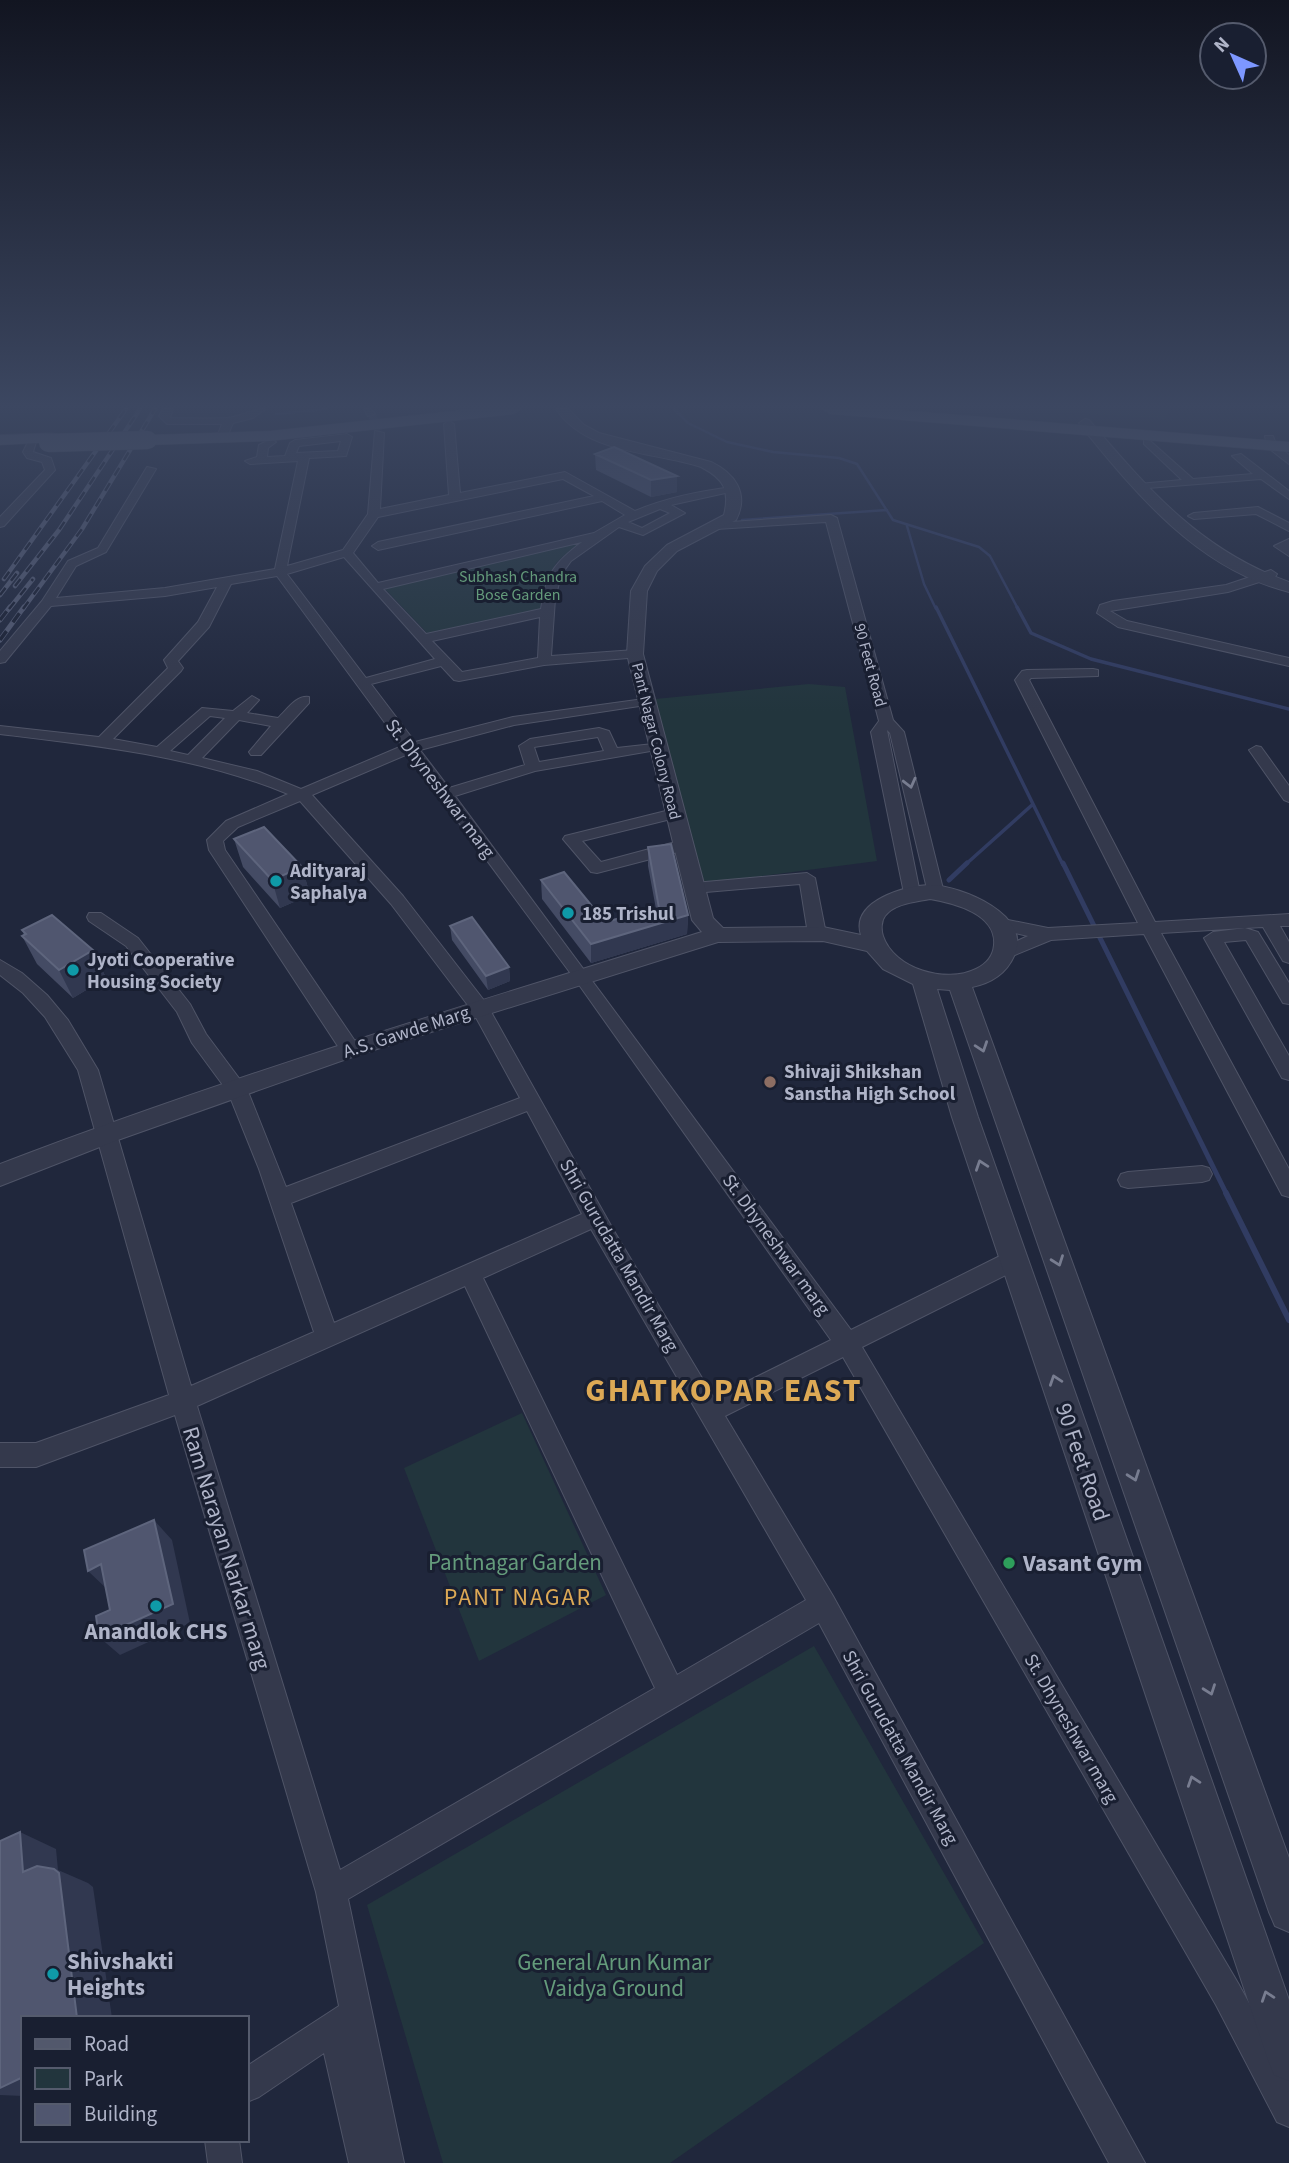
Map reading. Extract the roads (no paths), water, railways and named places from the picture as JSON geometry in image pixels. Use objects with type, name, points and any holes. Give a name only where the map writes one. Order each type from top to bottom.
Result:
[{"type":"street","points":[[0,524],[13,510]]},
{"type":"street","points":[[0,659],[47,603],[72,564],[102,550],[126,510]]},
{"type":"street","points":[[280,572],[292,510]]},
{"type":"street","points":[[47,603],[165,592],[226,582],[280,572],[347,553],[373,510]]},
{"type":"street","points":[[373,514],[394,510]]},
{"type":"street","points":[[377,547],[547,510]]},
{"type":"street","points":[[627,510],[635,515]]},
{"type":"street","points":[[622,524],[648,510]]},
{"type":"street","points":[[375,587],[597,535],[651,510]]},
{"type":"street","points":[[622,524],[644,532],[679,513],[672,510]]},
{"type":"street","points":[[716,526],[731,517],[732,510]]},
{"type":"street","points":[[1161,510],[1221,559],[1289,587]]},
{"type":"street","points":[[1194,516],[1258,510],[1289,528]]},
{"type":"street","name":"90 Feet Road","points":[[716,526],[831,518],[886,721],[878,732],[912,893]]},
{"type":"street","name":"Pant Nagar Colony Road","points":[[716,526],[672,548],[650,569],[639,591],[635,654],[703,920],[717,935]]},
{"type":"street","points":[[544,661],[547,612],[561,565],[597,535]]},
{"type":"street","points":[[1289,543],[1280,547],[1289,552]]},
{"type":"street","points":[[347,553],[458,677],[544,661],[635,654]]},
{"type":"street","name":"St. Dhyneshwar marg","points":[[280,572],[583,978],[847,1343],[1227,1994],[1289,2110]]},
{"type":"street","points":[[1289,580],[1266,577],[1228,588],[1113,606],[1104,608],[1103,613],[1123,624],[1289,662]]},
{"type":"street","points":[[102,742],[176,668],[171,664],[172,660],[204,624],[226,582]]},
{"type":"street","points":[[423,639],[547,612]]},
{"type":"street","points":[[361,683],[443,661]]},
{"type":"street","points":[[1093,673],[1027,674],[1023,678],[1070,761],[1111,854],[1289,1189]]},
{"type":"street","points":[[191,760],[253,700]]},
{"type":"street","points":[[256,752],[304,700]]},
{"type":"street","points":[[350,1049],[226,864],[217,850],[215,840],[232,824],[303,796],[409,748],[513,722],[646,701]]},
{"type":"street","points":[[513,722],[520,739],[526,741],[596,731],[598,728],[590,711]]},
{"type":"street","points":[[159,753],[203,713],[281,723]]},
{"type":"street","points":[[886,721],[897,732],[936,892]]},
{"type":"street","name":"Shri Gurudatta Mandir Marg","points":[[0,730],[102,742],[252,774],[303,796],[397,900],[480,1007],[606,1237],[824,1605],[1128,2163]]},
{"type":"street","points":[[532,764],[526,746],[530,743],[599,732],[604,734],[611,751]]},
{"type":"street","points":[[447,794],[532,764],[657,746]]},
{"type":"street","points":[[1256,750],[1263,767],[1280,791]]},
{"type":"street","points":[[1263,767],[1289,766]]},
{"type":"street","points":[[674,814],[571,839],[597,868],[683,845]]},
{"type":"street","points":[[1111,854],[1129,853]]},
{"type":"street","points":[[694,888],[807,878],[820,934]]},
{"type":"street","points":[[1005,953],[1004,932],[982,908],[966,900],[936,892],[912,893],[894,898],[880,907],[871,919],[868,933],[872,945],[885,961],[902,973],[923,980],[959,982],[978,978],[993,969],[1005,953],[1048,934]]},
{"type":"street","points":[[95,917],[132,942],[184,1009],[199,1038],[237,1089],[270,1169],[327,1337]]},
{"type":"street","points":[[998,924],[1048,934],[1149,927],[1190,917],[1249,935],[1287,991]]},
{"type":"street","name":"A.S. Gawde Marg","points":[[820,934],[871,919]]},
{"type":"street","points":[[1289,920],[1226,929],[1213,939],[1289,1073]]},
{"type":"street","points":[[1268,921],[1286,952]]},
{"type":"street","name":"A.S. Gawde Marg","points":[[0,1175],[106,1134],[350,1049],[717,935],[820,934],[872,945]]},
{"type":"street","points":[[1259,948],[1286,952]]},
{"type":"street","name":"Ram Narayan Narkar marg","points":[[0,966],[41,998],[64,1026],[88,1070],[183,1401],[331,1892],[345,2021],[372,2157]]},
{"type":"street","name":"90 Feet Road","points":[[923,980],[965,1117],[1289,2060]]},
{"type":"street","points":[[959,982],[1289,1912]]},
{"type":"street","points":[[278,1199],[532,1101]]},
{"type":"street","points":[[1128,1180],[1202,1174]]},
{"type":"street","points":[[0,1455],[36,1455],[183,1401],[597,1217]]},
{"type":"street","points":[[710,1412],[1014,1260]]},
{"type":"street","points":[[470,1273],[671,1694]]},
{"type":"street","points":[[331,1892],[824,1605]]},
{"type":"street","points":[[248,2084],[345,2021]]},
{"type":"street","points":[[222,2142],[225,2163]]},
{"type":"waterway","points":[[742,520],[887,510]]},
{"type":"waterway","points":[[887,510],[893,520],[979,547],[990,556],[1018,609]]},
{"type":"waterway","points":[[907,526],[924,584],[936,609]]},
{"type":"waterway","points":[[936,607],[1063,865]]},
{"type":"waterway","points":[[1017,607],[1031,633],[1091,659],[1289,709]]},
{"type":"waterway","points":[[965,865],[1032,805]]},
{"type":"waterway","points":[[949,880],[967,863]]},
{"type":"waterway","points":[[1063,863],[1227,1195]]},
{"type":"waterway","points":[[1226,1193],[1289,1320]]},
{"type":"railway","points":[[4,579],[54,510]]},
{"type":"railway","points":[[15,586],[72,510]]},
{"type":"railway","points":[[23,609],[94,510]]},
{"type":"railway","points":[[0,595],[17,573]]},
{"type":"railway","points":[[9,609],[33,579]]},
{"type":"railway","points":[[0,620],[10,607]]},
{"type":"railway","points":[[0,640],[24,607]]},
{"type":"place","name":"Adityaraj Saphalya","points":[[276,881]]},
{"type":"place","name":"185 Trishul","points":[[568,913]]},
{"type":"place","name":"Jyoti Cooperative Housing Society","points":[[73,970]]},
{"type":"place","name":"Shivaji Shikshan Sanstha High School","points":[[770,1082]]},
{"type":"place","name":"Vasant Gym","points":[[1009,1563]]},
{"type":"place","name":"Anandlok CHS","points":[[156,1606]]},
{"type":"place","name":"Shivshakti Heights","points":[[53,1974]]},
{"type":"district","name":"GHATKOPAR EAST","points":[[724,1390]]},
{"type":"district","name":"PANT NAGAR","points":[[518,1597]]},
{"type":"park label","name":"Subhash Chandra Bose Garden","points":[[518,585]]},
{"type":"park label","name":"Pantnagar Garden","points":[[515,1562]]},
{"type":"park label","name":"General Arun Kumar Vaidya Ground","points":[[614,1975]]}]
